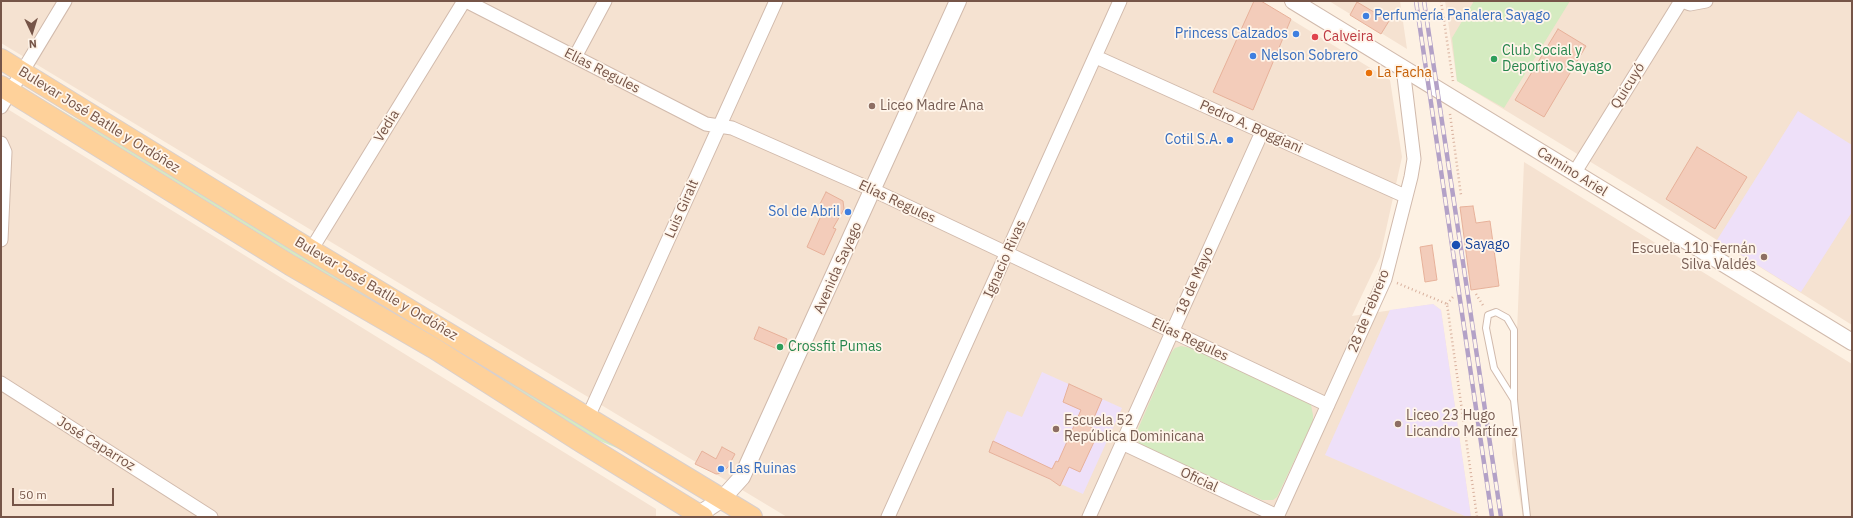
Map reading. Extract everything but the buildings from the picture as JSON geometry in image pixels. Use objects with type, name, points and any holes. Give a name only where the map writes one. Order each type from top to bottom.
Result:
[{"type":"main road","name":"Bulevar José Batlle y Ordóñez","points":[[1,59],[311,250],[752,517]]},
{"type":"main road","name":"Bulevar José Batlle y Ordóñez","points":[[4,95],[290,265],[435,349],[699,516]]},
{"type":"street","points":[[4,95],[22,71],[65,1]]},
{"type":"street","name":"Elías Regules","points":[[465,1],[706,124],[732,128],[873,190],[1328,405]]},
{"type":"street","name":"Vedia","points":[[311,250],[465,1]]},
{"type":"street","points":[[575,57],[606,1]]},
{"type":"street","name":"Luis Giralt","points":[[588,417],[776,1]]},
{"type":"street","name":"Avenida Sayago","points":[[699,516],[722,499],[742,477],[958,1]]},
{"type":"street","name":"Ignacio Rivas","points":[[888,517],[1008,254],[1120,1]]},
{"type":"street","name":"Camino Ariel","points":[[1293,1],[1852,342]]},
{"type":"street","name":"Quicuyó","points":[[1574,172],[1681,1],[1690,4],[1706,1]]},
{"type":"street","name":"Pedro A. Boggiani","points":[[1096,57],[1405,196]]},
{"type":"street","name":"28 de Febrero","points":[[1277,517],[1385,279],[1411,177],[1414,159],[1403,68]]},
{"type":"street","name":"18 de Mayo","points":[[1089,517],[1262,132]]},
{"type":"street","points":[[1,143],[5,152],[1,240]]},
{"type":"street","name":"José Caparroz","points":[[1,384],[211,517]]},
{"type":"street","name":"Oficial","points":[[1122,443],[1277,517]]},
{"type":"lane","points":[[1514,400],[1494,368],[1486,328],[1488,315],[1496,312],[1507,318],[1514,330],[1514,400],[1527,517]]},
{"type":"path","points":[[1441,1],[1454,85],[1447,95],[1462,195]]},
{"type":"path","points":[[1385,279],[1447,304]]},
{"type":"path","points":[[1476,294],[1488,315]]},
{"type":"path","points":[[1453,297],[1447,304],[1478,517]]},
{"type":"shaded area","points":[[1,1],[1261,1],[1390,80],[1402,157],[1380,257],[1352,316],[1433,304],[1441,310],[1471,517],[787,517],[1,43]]},
{"type":"shaded area","points":[[1329,1],[1400,1],[1407,49]]},
{"type":"shaded area","points":[[1445,1],[1852,1],[1852,325],[1655,201],[1457,81]]},
{"type":"shaded area","points":[[1,105],[656,509],[656,517],[1,517]]},
{"type":"shaded area","points":[[1798,111],[1852,145],[1852,212],[1801,292],[1717,240]]},
{"type":"shaded area","points":[[1524,162],[1852,364],[1852,517],[1523,517],[1512,453]]},
{"type":"shaded area","name":"Liceo 23 Hugo Licandro Martínez","points":[[1433,304],[1441,310],[1471,517],[1467,517],[1325,455],[1390,310]]},
{"type":"shaded area","name":"Escuela 52 República Dominicana","points":[[1042,372],[1122,408],[1083,494],[989,452],[1007,411],[1022,417]]},
{"type":"green space","name":"Club Social y Deportivo Sayago","points":[[1474,1],[1570,1],[1504,108],[1457,81],[1452,38]]},
{"type":"green space","points":[[34,94],[74,118],[115,138],[479,364],[549,403],[629,453],[583,434]]},
{"type":"green space","points":[[1181,346],[1191,348],[1303,399],[1311,405],[1313,421],[1277,497],[1273,500],[1262,500],[1142,446],[1139,443],[1137,435],[1138,429],[1171,353],[1175,348]]},
{"type":"railway","points":[[1416,1],[1492,517]]},
{"type":"railway","points":[[1424,1],[1501,517]]},
{"type":"place","name":"Perfumería Pañalera Sayago","points":[[1366,16]]},
{"type":"place","name":"Princess Calzados","points":[[1296,34]]},
{"type":"place","name":"Calveira","points":[[1315,37]]},
{"type":"place","name":"Nelson Sobrero","points":[[1253,56]]},
{"type":"place","name":"Club Social y Deportivo Sayago","points":[[1494,59]]},
{"type":"place","name":"La Facha","points":[[1369,73]]},
{"type":"place","name":"Liceo Madre Ana","points":[[872,106]]},
{"type":"place","name":"Cotil S.A.","points":[[1230,140]]},
{"type":"place","name":"Sol de Abril","points":[[848,212]]},
{"type":"place","name":"Sayago","points":[[1456,245]]},
{"type":"place","name":"Escuela 110 Fernán Silva Valdés","points":[[1764,257]]},
{"type":"place","name":"Crossfit Pumas","points":[[780,347]]},
{"type":"place","name":"Liceo 23 Hugo Licandro Martínez","points":[[1398,424]]},
{"type":"place","name":"Escuela 52 República Dominicana","points":[[1056,429]]},
{"type":"place","name":"Las Ruinas","points":[[721,469]]}]
